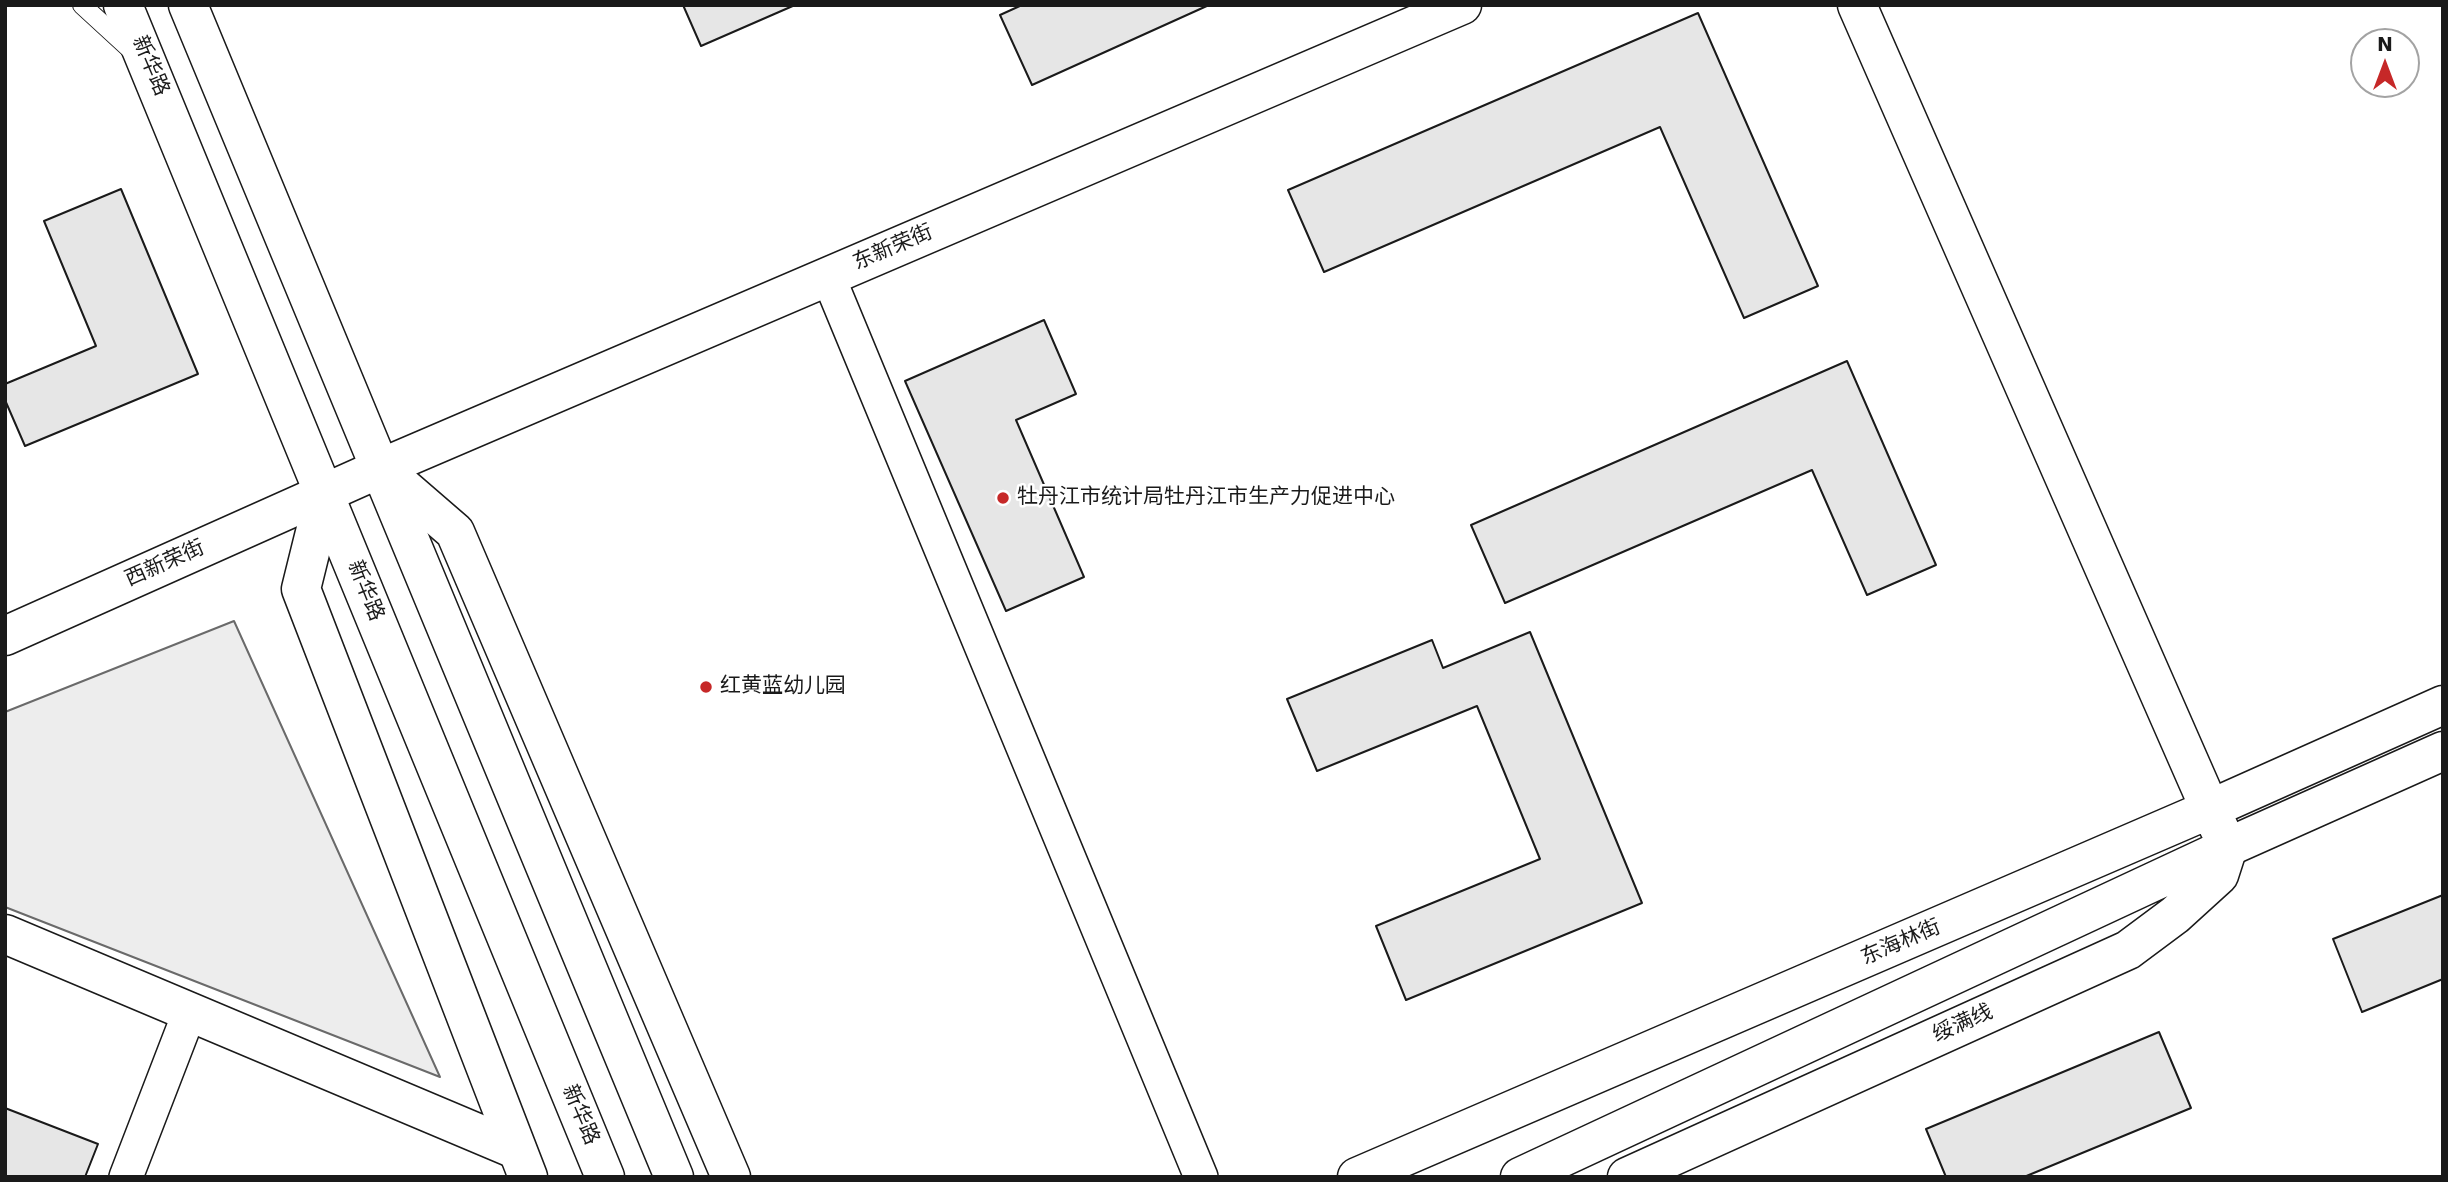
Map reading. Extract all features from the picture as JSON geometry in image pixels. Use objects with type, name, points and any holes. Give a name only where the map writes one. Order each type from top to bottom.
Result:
[{"type":"main road","name":"新华路","points":[[123,5],[326,492],[605,1177]]},
{"type":"main road","points":[[188,5],[674,1177]]},
{"type":"main road","name":"东新荣街","points":[[326,492],[1462,5]]},
{"type":"main road","points":[[1857,5],[2228,847]]},
{"type":"main road","points":[[381,468],[455,532],[731,1177]]},
{"type":"main road","points":[[326,492],[301,589],[522,1163]]},
{"type":"main road","name":"西新荣街","points":[[5,636],[326,492]]},
{"type":"main road","name":"东海林街","points":[[1357,1177],[2210,809],[2443,705]]},
{"type":"main road","points":[[1520,1177],[2228,847],[2443,751]]},
{"type":"main road","name":"绥满线","points":[[1627,1177],[2128,950],[2175,915],[2219,874],[2228,847]]},
{"type":"main road","points":[[5,934],[190,1012],[522,1163]]},
{"type":"street","points":[[828,276],[1201,1177]]},
{"type":"street","points":[[126,1177],[190,1012]]},
{"type":"lane","points":[[82,5],[151,69]]},
{"type":"shaded area","points":[[234,621],[440,1077],[5,907],[5,712]]},
{"type":"building","points":[[683,5],[795,5],[701,46]]},
{"type":"building","points":[[1022,5],[1209,5],[1032,85],[1000,15]]},
{"type":"building","points":[[1698,13],[1818,286],[1744,318],[1660,127],[1324,272],[1288,190]]},
{"type":"building","points":[[121,189],[198,374],[25,446],[5,400],[5,384],[96,346],[44,221]]},
{"type":"building","name":"牡丹江市统计局牡丹江市生产力促进中心","points":[[1044,320],[1076,394],[1016,420],[1084,577],[1006,611],[905,381]]},
{"type":"building","points":[[1847,361],[1936,565],[1867,595],[1812,470],[1505,603],[1471,525]]},
{"type":"building","points":[[1530,632],[1642,903],[1406,1000],[1376,926],[1540,859],[1477,706],[1317,771],[1287,699],[1432,640],[1443,668]]},
{"type":"building","points":[[2443,895],[2443,979],[2362,1012],[2333,939]]},
{"type":"building","points":[[2159,1032],[2191,1108],[2024,1177],[1946,1177],[1926,1129]]},
{"type":"building","points":[[5,1108],[98,1144],[85,1177],[5,1177]]},
{"type":"place","name":"牡丹江市统计局牡丹江市生产力促进中心","points":[[1003,498]]},
{"type":"place","name":"红黄蓝幼儿园","points":[[706,687]]}]
